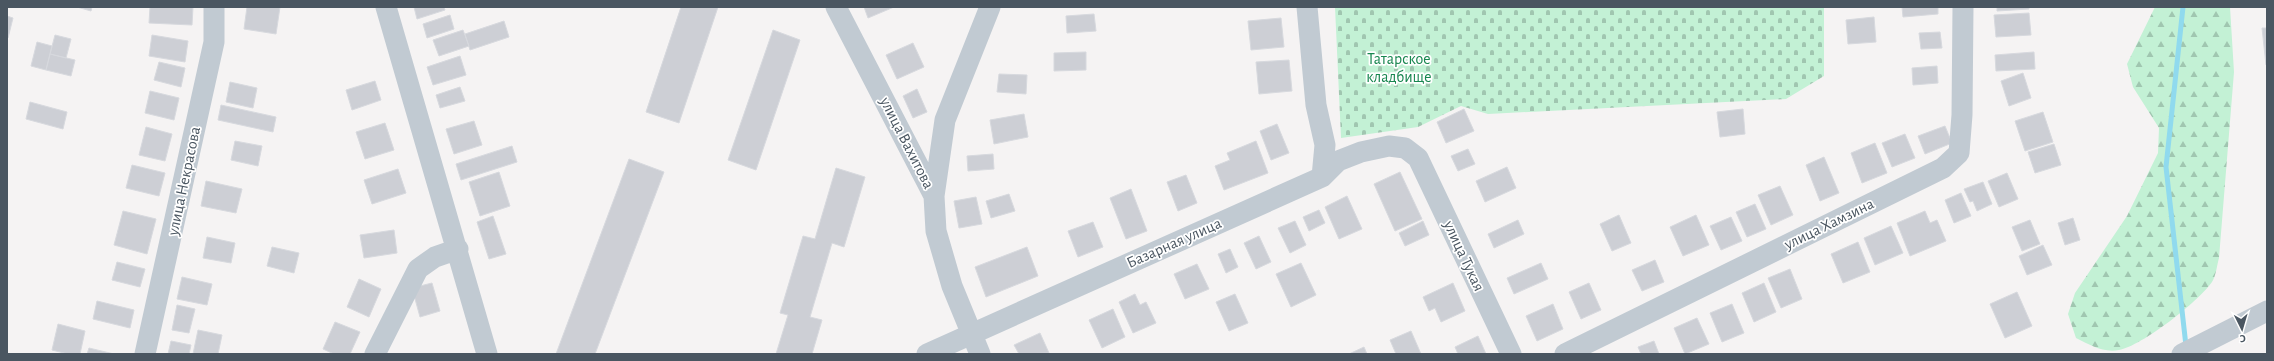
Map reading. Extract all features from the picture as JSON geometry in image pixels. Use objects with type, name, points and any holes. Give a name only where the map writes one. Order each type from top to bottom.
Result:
[{"type":"street","name":"улица Некрасова","points":[[145,354],[214,42],[214,7]]},
{"type":"street","points":[[386,7],[458,249],[487,354]]},
{"type":"street","name":"улица Вахитова","points":[[836,7],[934,196],[936,231],[952,286],[980,354]]},
{"type":"street","points":[[934,196],[945,120],[990,7]]},
{"type":"street","points":[[1307,7],[1316,105],[1325,145],[1322,177]]},
{"type":"street","name":"улица Хамзина","points":[[1565,354],[1943,168],[1959,153],[1962,115],[1963,7]]},
{"type":"street","name":"Базарная улица","points":[[927,354],[1322,177],[1338,161],[1361,152],[1389,146],[1405,148],[1418,158]]},
{"type":"street","name":"улица Тукая","points":[[1418,158],[1511,354]]},
{"type":"street","points":[[375,354],[418,269],[435,257],[458,249]]},
{"type":"street","points":[[2182,354],[2267,311]]},
{"type":"green space","name":"Татарское кладбище","points":[[1335,7],[1824,7],[1824,76],[1786,99],[1488,114],[1461,106],[1418,127],[1341,138]]},
{"type":"green space","points":[[2155,7],[2230,7],[2234,72],[2219,258],[2212,282],[2183,311],[2155,332],[2129,347],[2113,351],[2097,348],[2076,338],[2068,314],[2075,293],[2127,216],[2158,153],[2159,128],[2133,87],[2127,64]]},
{"type":"building","points":[[77,7],[92,7],[91,11]]},
{"type":"building","points":[[150,7],[193,7],[192,25],[149,23]]},
{"type":"building","points":[[247,7],[280,7],[276,34],[244,29]]},
{"type":"building","points":[[414,7],[444,7],[445,10],[417,19]]},
{"type":"building","points":[[681,7],[718,7],[679,123],[646,112]]},
{"type":"building","points":[[864,7],[894,7],[868,18]]},
{"type":"building","points":[[1902,7],[1938,7],[1938,14],[1903,17]]},
{"type":"building","points":[[1997,7],[2029,7],[2029,9],[1997,11]]},
{"type":"building","points":[[2029,13],[2031,35],[1996,37],[1994,15]]},
{"type":"building","points":[[1094,14],[1096,31],[1067,33],[1066,16]]},
{"type":"building","points":[[450,15],[454,29],[427,38],[423,24]]},
{"type":"building","points":[[7,16],[13,18],[8,38],[7,38]]},
{"type":"building","points":[[1874,17],[1876,42],[1848,44],[1846,20]]},
{"type":"building","points":[[1281,18],[1284,47],[1251,50],[1248,21]]},
{"type":"building","points":[[504,21],[509,37],[470,50],[465,34]]},
{"type":"building","points":[[2262,28],[2267,28],[2267,65],[2266,65]]},
{"type":"building","points":[[463,30],[469,46],[439,56],[433,40]]},
{"type":"building","points":[[773,30],[800,40],[756,170],[728,160]]},
{"type":"building","points":[[1940,32],[1942,48],[1921,49],[1919,33]]},
{"type":"building","points":[[55,35],[71,39],[66,58],[50,54]]},
{"type":"building","points":[[152,35],[188,41],[185,62],[149,56]]},
{"type":"building","points":[[37,42],[52,46],[46,70],[31,66]]},
{"type":"building","points":[[913,43],[924,67],[897,79],[886,55]]},
{"type":"building","points":[[1086,52],[1086,70],[1054,71],[1054,53]]},
{"type":"building","points":[[2034,52],[2035,69],[1996,71],[1995,55]]},
{"type":"building","points":[[50,54],[75,60],[71,76],[46,70]]},
{"type":"building","points":[[460,56],[466,75],[433,85],[427,67]]},
{"type":"building","points":[[1289,60],[1292,91],[1259,94],[1256,62]]},
{"type":"building","points":[[159,62],[185,68],[181,87],[154,80]]},
{"type":"building","points":[[1937,66],[1938,83],[1913,85],[1912,68]]},
{"type":"building","points":[[2023,73],[2031,98],[2009,106],[2001,81]]},
{"type":"building","points":[[999,74],[1027,75],[1026,94],[997,92]]},
{"type":"building","points":[[375,81],[381,100],[352,110],[346,90]]},
{"type":"building","points":[[230,82],[257,88],[253,108],[226,102]]},
{"type":"building","points":[[460,87],[465,101],[440,108],[436,95]]},
{"type":"building","points":[[917,89],[927,112],[913,118],[903,96]]},
{"type":"building","points":[[150,91],[179,98],[174,120],[145,113]]},
{"type":"building","points":[[30,102],[67,112],[63,129],[26,119]]},
{"type":"building","points":[[221,105],[276,117],[273,132],[218,120]]},
{"type":"building","points":[[1464,109],[1474,131],[1446,143],[1437,122]]},
{"type":"building","points":[[1743,109],[1745,134],[1720,137],[1717,112]]},
{"type":"building","points":[[2043,112],[2053,142],[2025,151],[2015,121]]},
{"type":"building","points":[[1024,114],[1028,137],[994,144],[990,120]]},
{"type":"building","points":[[474,121],[482,145],[454,154],[446,129]]},
{"type":"building","points":[[385,123],[394,150],[365,159],[356,132]]},
{"type":"building","points":[[1277,124],[1289,153],[1271,160],[1260,131]]},
{"type":"building","points":[[1945,126],[1952,143],[1925,154],[1918,136]]},
{"type":"building","points":[[146,127],[172,134],[165,161],[139,155]]},
{"type":"building","points":[[1905,134],[1915,158],[1892,167],[1882,143]]},
{"type":"building","points":[[235,141],[262,146],[258,166],[231,160]]},
{"type":"building","points":[[1256,141],[1268,173],[1224,190],[1215,166],[1230,160],[1227,153]]},
{"type":"building","points":[[1875,143],[1887,173],[1862,183],[1851,153]]},
{"type":"building","points":[[2054,144],[2061,165],[2035,173],[2028,152]]},
{"type":"building","points":[[512,146],[517,162],[461,180],[456,164]]},
{"type":"building","points":[[1468,149],[1475,164],[1458,171],[1451,156]]},
{"type":"building","points":[[993,154],[994,169],[968,171],[967,156]]},
{"type":"building","points":[[1824,157],[1839,193],[1820,201],[1806,165]]},
{"type":"building","points":[[629,159],[664,172],[595,354],[556,354]]},
{"type":"building","points":[[132,165],[165,173],[159,196],[126,188]]},
{"type":"building","points":[[1507,167],[1516,188],[1485,202],[1476,181]]},
{"type":"building","points":[[836,168],[865,177],[844,247],[832,243],[810,317],[822,320],[812,354],[776,354],[788,315],[780,313],[803,236],[815,239]]},
{"type":"building","points":[[398,169],[406,193],[372,204],[364,180]]},
{"type":"building","points":[[499,172],[510,206],[480,216],[469,182]]},
{"type":"building","points":[[1400,172],[1422,219],[1395,231],[1374,184]]},
{"type":"building","points":[[2007,173],[2018,199],[1999,207],[1988,181]]},
{"type":"building","points":[[1186,175],[1197,203],[1178,211],[1167,182]]},
{"type":"building","points":[[206,181],[242,189],[236,213],[201,206]]},
{"type":"building","points":[[1983,182],[1992,204],[1977,211],[1973,201],[1970,202],[1964,189]]},
{"type":"building","points":[[1780,186],[1793,215],[1771,225],[1758,195]]},
{"type":"building","points":[[1131,189],[1147,231],[1126,239],[1110,198]]},
{"type":"building","points":[[1961,193],[1971,216],[1954,223],[1945,200]]},
{"type":"building","points":[[1009,194],[1015,211],[991,218],[986,201]]},
{"type":"building","points":[[1347,196],[1362,229],[1339,239],[1325,207]]},
{"type":"building","points":[[976,197],[982,224],[959,228],[954,201]]},
{"type":"building","points":[[1755,204],[1766,229],[1747,237],[1736,212]]},
{"type":"building","points":[[1319,210],[1325,223],[1309,231],[1303,217]]},
{"type":"building","points":[[123,211],[156,219],[147,254],[114,245]]},
{"type":"building","points":[[1925,211],[1930,223],[1937,220],[1946,241],[1910,256],[1897,223]]},
{"type":"building","points":[[1619,215],[1631,243],[1612,251],[1600,224]]},
{"type":"building","points":[[1696,215],[1709,245],[1683,256],[1670,227]]},
{"type":"building","points":[[493,216],[506,254],[489,259],[477,222]]},
{"type":"building","points":[[1731,217],[1742,241],[1721,250],[1710,226]]},
{"type":"building","points":[[2073,218],[2080,240],[2065,245],[2058,223]]},
{"type":"building","points":[[1518,220],[1524,234],[1494,248],[1488,234]]},
{"type":"building","points":[[2030,220],[2040,244],[2022,251],[2012,227]]},
{"type":"building","points":[[1295,221],[1306,245],[1290,253],[1278,228]]},
{"type":"building","points":[[1423,221],[1429,235],[1405,246],[1399,233]]},
{"type":"building","points":[[1093,222],[1103,247],[1078,257],[1068,231]]},
{"type":"building","points":[[1891,226],[1903,253],[1875,265],[1864,238]]},
{"type":"building","points":[[394,230],[397,253],[364,258],[360,235]]},
{"type":"building","points":[[1259,236],[1271,262],[1256,269],[1244,243]]},
{"type":"building","points":[[207,237],[235,243],[231,263],[203,258]]},
{"type":"building","points":[[1858,242],[1870,272],[1843,283],[1831,254]]},
{"type":"building","points":[[2043,245],[2052,265],[2027,275],[2019,256]]},
{"type":"building","points":[[272,247],[299,253],[294,273],[267,266]]},
{"type":"building","points":[[1027,247],[1038,276],[986,297],[975,267]]},
{"type":"building","points":[[1230,249],[1238,267],[1226,273],[1218,254]]},
{"type":"building","points":[[1655,260],[1664,282],[1642,291],[1632,270]]},
{"type":"building","points":[[117,262],[145,269],[140,287],[112,280]]},
{"type":"building","points":[[1301,263],[1316,295],[1291,307],[1276,274]]},
{"type":"building","points":[[1541,263],[1548,279],[1514,294],[1507,278]]},
{"type":"building","points":[[1197,264],[1209,289],[1185,299],[1174,274]]},
{"type":"building","points":[[1790,269],[1802,299],[1781,308],[1768,278]]},
{"type":"building","points":[[182,277],[212,284],[207,305],[177,299]]},
{"type":"building","points":[[359,279],[381,289],[369,317],[347,307]]},
{"type":"building","points":[[432,283],[440,311],[420,317],[412,288]]},
{"type":"building","points":[[1453,283],[1465,311],[1441,322],[1435,308],[1429,311],[1423,297]]},
{"type":"building","points":[[1589,283],[1601,310],[1581,319],[1569,292]]},
{"type":"building","points":[[1764,283],[1776,312],[1754,322],[1742,293]]},
{"type":"building","points":[[2017,292],[2032,326],[2005,338],[1990,304]]},
{"type":"building","points":[[1135,294],[1140,305],[1146,302],[1156,323],[1133,333],[1119,302]]},
{"type":"building","points":[[1235,294],[1248,323],[1229,331],[1216,302]]},
{"type":"building","points":[[97,301],[134,310],[130,328],[93,319]]},
{"type":"building","points":[[1553,304],[1563,329],[1537,341],[1526,316]]},
{"type":"building","points":[[1732,304],[1744,333],[1722,342],[1710,313]]},
{"type":"building","points":[[177,305],[195,309],[189,333],[172,330]]},
{"type":"building","points":[[1113,309],[1125,337],[1102,348],[1089,320]]},
{"type":"building","points":[[1697,318],[1709,344],[1685,354],[1674,328]]},
{"type":"building","points":[[335,322],[360,332],[350,354],[334,354],[323,349]]},
{"type":"building","points":[[58,324],[85,331],[80,354],[68,354],[52,350]]},
{"type":"building","points":[[198,330],[222,335],[218,354],[193,354]]},
{"type":"building","points":[[1411,331],[1421,354],[1396,354],[1390,340]]},
{"type":"building","points":[[1040,333],[1049,353],[1019,354],[1014,345]]},
{"type":"building","points":[[1478,336],[1486,354],[1458,354],[1455,347]]},
{"type":"building","points":[[171,341],[191,345],[189,354],[168,354]]},
{"type":"building","points":[[1654,341],[1659,354],[1641,354],[1638,347]]},
{"type":"building","points":[[1364,347],[1367,354],[1349,354]]},
{"type":"building","points":[[89,348],[114,354],[87,354]]},
{"type":"waterway","points":[[2183,7],[2166,167],[2186,346]]}]
